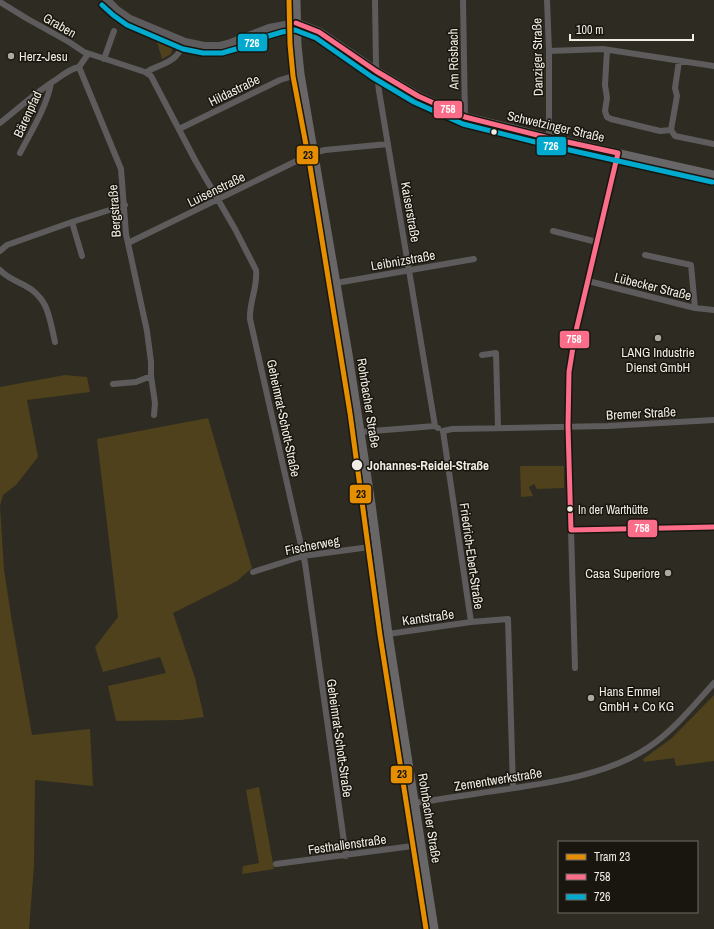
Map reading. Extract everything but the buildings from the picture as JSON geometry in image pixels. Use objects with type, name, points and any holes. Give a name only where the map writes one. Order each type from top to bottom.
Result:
[{"type":"main road","name":"Rohrbacher Straße","points":[[296,0],[297,45],[300,74],[360,432],[388,634],[434,929]]},
{"type":"main road","name":"Schwetzinger Straße","points":[[296,23],[319,32],[376,71],[418,96],[465,117],[548,138],[714,175]]},
{"type":"street","points":[[107,0],[117,10],[130,19],[185,42],[204,46],[220,46],[241,40],[269,28],[296,23]]},
{"type":"street","name":"Kaiserstraße","points":[[375,0],[376,71],[435,426]]},
{"type":"street","name":"Am Rösbach","points":[[463,0],[465,117]]},
{"type":"street","name":"Danziger Straße","points":[[547,0],[549,51],[548,138]]},
{"type":"street","name":"Graben","points":[[0,2],[7,8],[88,54]]},
{"type":"street","points":[[104,59],[114,31]]},
{"type":"street","points":[[79,67],[88,54],[147,72],[175,58],[185,42]]},
{"type":"street","points":[[549,51],[607,50],[714,66]]},
{"type":"street","points":[[607,50],[605,85],[607,98],[605,114],[611,119],[660,131],[671,130]]},
{"type":"street","points":[[679,61],[675,88],[677,96],[671,130],[675,136],[714,144]]},
{"type":"street","name":"Bärenpfad","points":[[0,123],[29,98],[71,70],[79,67]]},
{"type":"street","name":"Bergstraße","points":[[79,67],[121,169],[125,205],[126,234],[147,331],[155,403],[154,414]]},
{"type":"street","name":"Geheimrat-Schott-Straße","points":[[147,72],[153,79],[235,229],[256,271],[250,319],[305,564],[346,856]]},
{"type":"street","name":"Hildastraße","points":[[179,129],[280,80],[300,74]]},
{"type":"street","name":"Bärenpfad","points":[[20,154],[42,109],[50,90],[51,83]]},
{"type":"street","name":"Luisenstraße","points":[[128,243],[313,153],[324,150],[388,144]]},
{"type":"street","points":[[575,668],[568,426],[569,372],[575,335],[618,153]]},
{"type":"street","points":[[0,252],[7,245],[125,205]]},
{"type":"street","points":[[72,222],[82,256]]},
{"type":"street","points":[[553,231],[597,242]]},
{"type":"street","points":[[645,255],[691,265],[695,308]]},
{"type":"street","name":"Leibnizstraße","points":[[336,283],[474,259]]},
{"type":"street","points":[[0,270],[28,287],[41,297],[48,313],[55,342]]},
{"type":"street","name":"Lübecker Straße","points":[[588,281],[695,308],[714,310]]},
{"type":"street","points":[[482,355],[496,353],[498,427]]},
{"type":"street","points":[[113,384],[136,382],[151,376]]},
{"type":"street","name":"Bremer Straße","points":[[568,426],[608,426],[714,420]]},
{"type":"street","points":[[360,432],[435,426],[443,431],[452,429],[498,427],[568,426]]},
{"type":"street","name":"Friedrich-Ebert-Straße","points":[[443,431],[471,622],[508,619],[513,788]]},
{"type":"street","points":[[571,530],[714,527]]},
{"type":"street","name":"Fischerweg","points":[[253,572],[303,556],[377,546]]},
{"type":"street","name":"Kantstraße","points":[[388,634],[471,622]]},
{"type":"street","name":"Zementwerkstraße","points":[[414,803],[513,788],[586,774],[620,762],[649,747],[671,729],[714,683]]},
{"type":"street","name":"Festhallenstraße","points":[[276,864],[346,856],[420,845]]},
{"type":"shaded area","points":[[155,35],[172,44],[173,47],[171,54],[162,59]]},
{"type":"shaded area","points":[[65,375],[87,377],[90,392],[27,400],[38,457],[16,485],[3,495],[0,506],[0,387]]},
{"type":"shaded area","points":[[208,418],[252,568],[237,581],[173,613],[195,678],[204,717],[181,720],[116,721],[108,686],[166,673],[160,657],[103,672],[95,647],[118,617],[97,439]]},
{"type":"shaded area","name":"In der Warthütte","points":[[520,466],[564,466],[564,488],[537,489],[534,484],[529,487],[533,496],[521,497]]},
{"type":"shaded area","points":[[0,506],[4,570],[32,735],[90,729],[93,786],[35,780],[34,866],[29,929],[0,929]]},
{"type":"shaded area","points":[[714,695],[714,761],[676,766],[674,758],[644,762],[643,759],[672,738]]},
{"type":"shaded area","points":[[259,787],[274,869],[242,874],[243,866],[259,863],[246,790]]},
{"type":"tram line","name":"23","points":[[289,0],[290,44],[293,76],[310,166],[350,413],[380,635],[426,929]]},
{"type":"transit line","name":"726","points":[[102,5],[127,25],[183,49],[203,53],[222,53],[243,47],[265,37],[295,30],[316,38],[372,77],[414,102],[463,124],[547,145],[712,182]]},
{"type":"transit line","name":"758","points":[[296,23],[319,32],[376,71],[418,96],[465,117],[549,138],[618,153]]},
{"type":"transit line","name":"758","points":[[571,530],[568,426],[569,372],[575,335],[618,153]]},
{"type":"transit line","name":"758","points":[[571,530],[714,527]]},
{"type":"place","name":"Herz-Jesu","points":[[11,56]]},
{"type":"place","name":"LANG Industrie Dienst GmbH","points":[[658,338]]},
{"type":"place","name":"Johannes-Reidel-Straße","points":[[357,465]]},
{"type":"place","name":"In der Warthütte","points":[[570,509]]},
{"type":"place","name":"Casa Superiore","points":[[668,573]]},
{"type":"place","name":"Hans Emmel GmbH + Co KG","points":[[591,698]]}]
